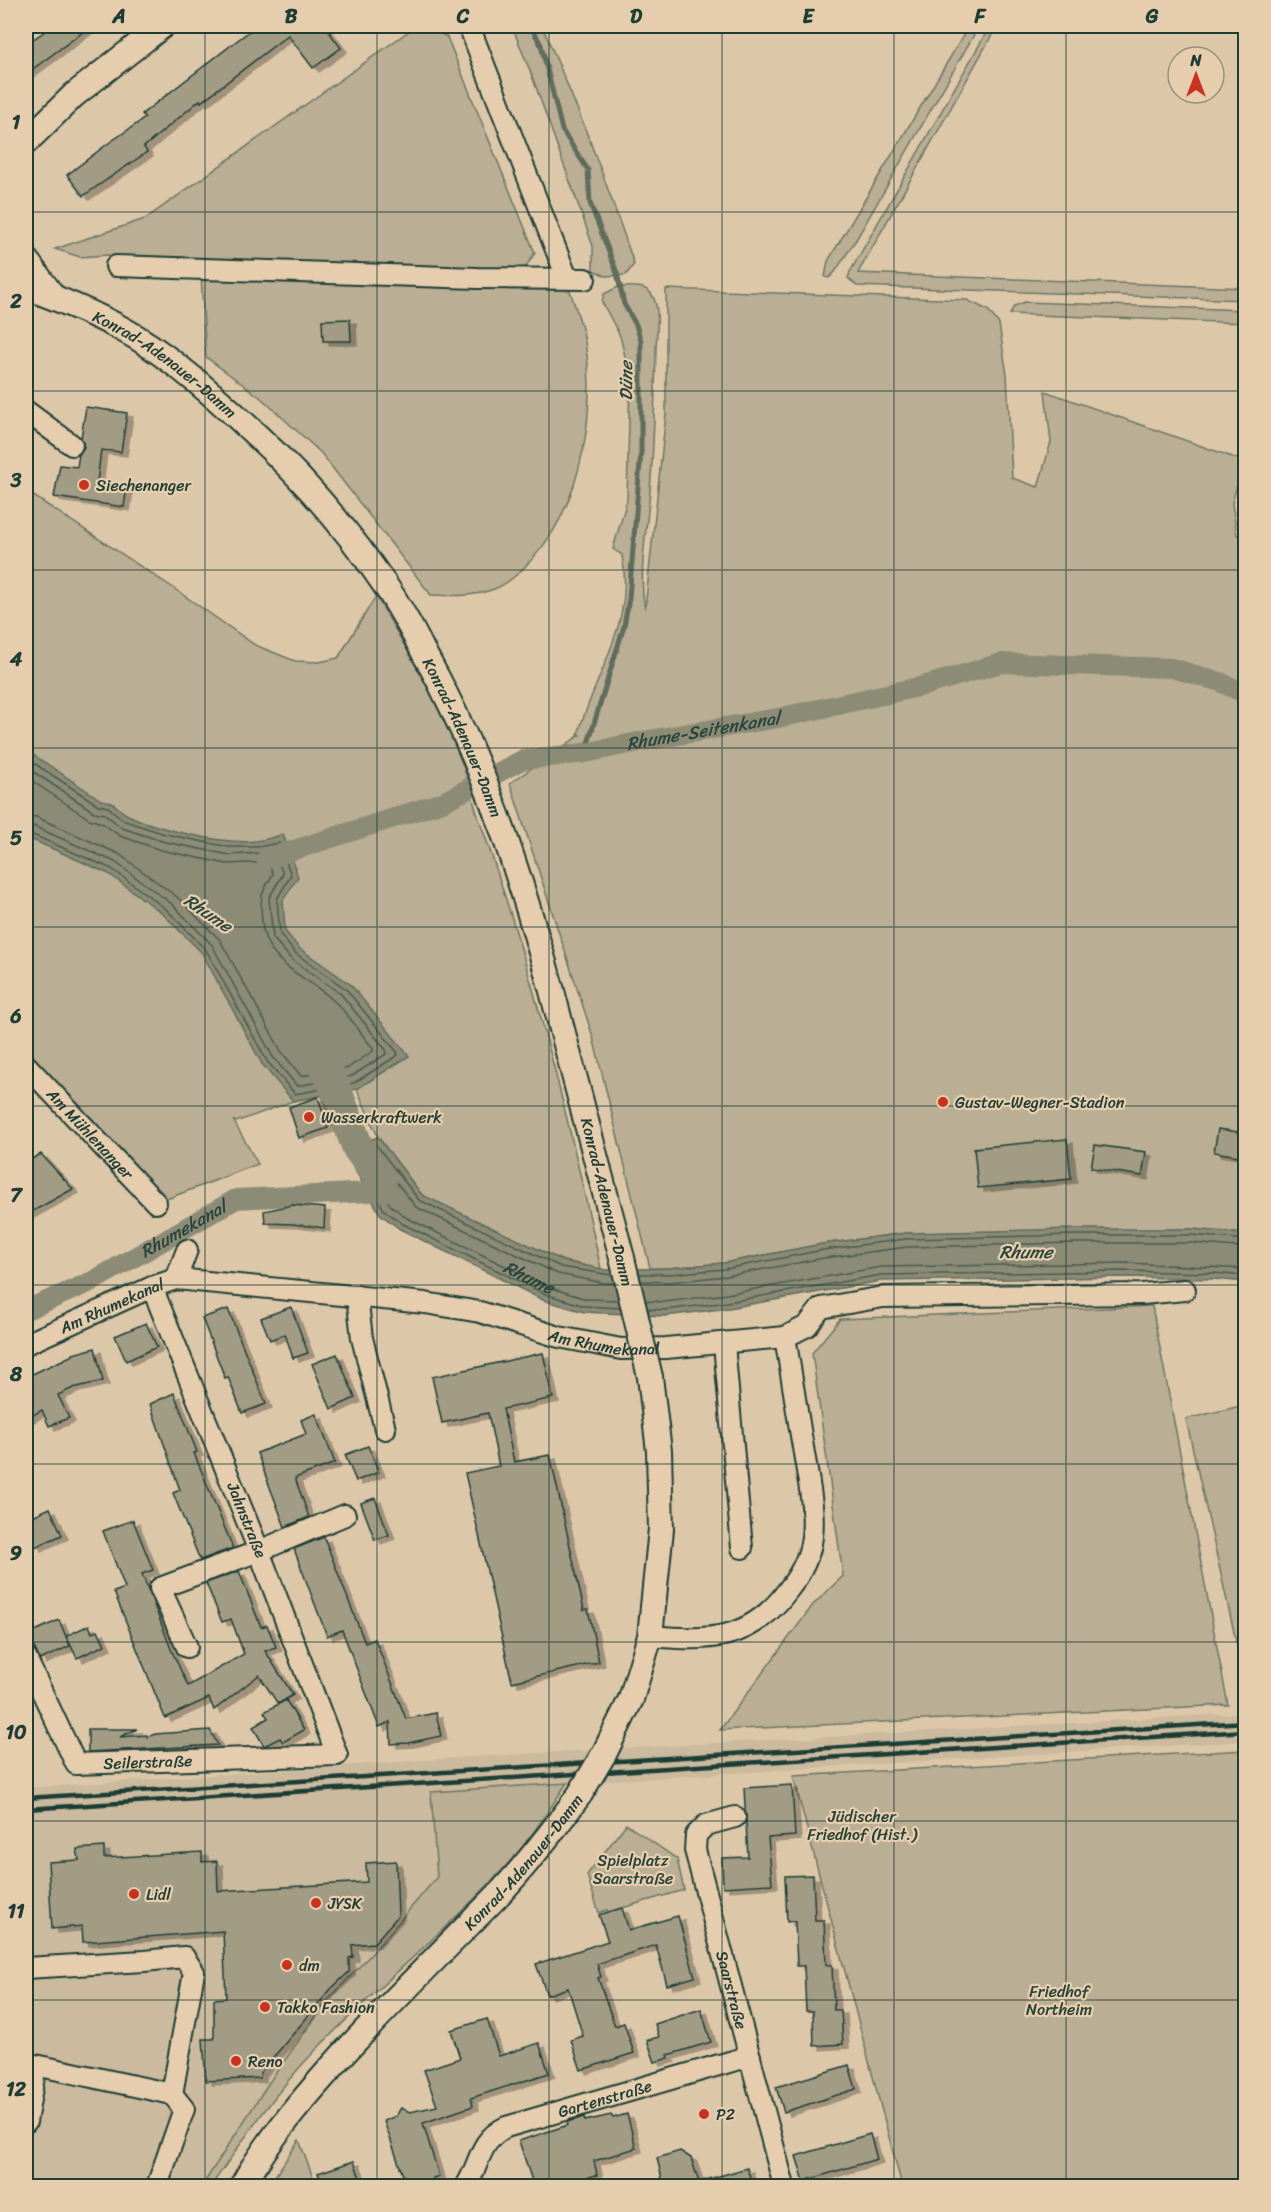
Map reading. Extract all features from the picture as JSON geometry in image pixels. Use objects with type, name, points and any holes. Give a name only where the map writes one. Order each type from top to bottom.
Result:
[{"type":"main road","points":[[26,143],[74,95],[162,26]]},
{"type":"main road","points":[[26,260],[54,297]]},
{"type":"main road","name":"Konrad-Adenauer-Damm","points":[[26,286],[125,330],[173,363],[223,404],[274,451],[318,500],[387,589],[439,679],[465,731],[524,891],[622,1258],[650,1377],[659,1451],[661,1529],[650,1636],[632,1699],[605,1752],[580,1794],[544,1843],[314,2086],[276,2135],[242,2187]]},
{"type":"street","points":[[116,266],[576,279],[469,26]]},
{"type":"street","points":[[26,411],[72,445]]},
{"type":"street","name":"Am Mühlenanger","points":[[26,1065],[156,1203]]},
{"type":"street","points":[[176,1279],[188,1250]]},
{"type":"street","name":"Am Rhumekanal","points":[[26,1344],[152,1287],[176,1279],[425,1303],[480,1312],[559,1337],[621,1349],[724,1344],[785,1337]]},
{"type":"street","name":"Jahnstraße","points":[[152,1287],[259,1551],[337,1755]]},
{"type":"street","points":[[650,1636],[693,1640],[721,1637],[748,1627],[775,1608],[801,1573],[812,1538],[811,1501],[785,1337],[807,1326],[821,1308],[882,1297],[1142,1294],[1185,1290]]},
{"type":"street","points":[[357,1296],[362,1338],[385,1429]]},
{"type":"street","points":[[724,1344],[741,1548]]},
{"type":"street","points":[[188,1647],[160,1588],[259,1551],[345,1515]]},
{"type":"street","name":"Seilerstraße","points":[[26,1658],[76,1764],[337,1755]]},
{"type":"street","name":"Saarstraße","points":[[735,1817],[706,1825],[696,1834],[695,1850],[784,2187]]},
{"type":"street","points":[[26,1968],[184,1957],[194,1972],[172,2094]]},
{"type":"street","name":"Gartenstraße","points":[[466,2187],[484,2146],[494,2133],[506,2127],[750,2056]]},
{"type":"street","points":[[26,2122],[31,2064],[172,2094],[184,2109],[158,2187]]},
{"type":"shaded area","points":[[1245,1713],[1245,1741],[431,1792],[437,1877],[375,1950],[327,2001],[270,2081],[202,2186],[26,2186],[26,1788],[454,1758]]},
{"type":"green space","points":[[416,26],[426,26],[447,37],[535,253],[522,272],[155,260],[107,255],[80,257],[55,249],[145,219]]},
{"type":"green space","points":[[512,26],[542,26],[591,144],[634,264],[626,275],[606,276],[593,270],[593,246]]},
{"type":"green space","points":[[969,26],[979,26],[857,238],[835,272],[829,278],[825,277],[828,261]]},
{"type":"green space","points":[[990,26],[997,26],[858,273],[1245,288],[1245,300],[857,286],[848,278]]},
{"type":"green space","points":[[201,276],[569,288],[583,332],[587,360],[589,390],[583,451],[564,510],[550,536],[533,558],[500,587],[471,595],[431,595],[321,453],[261,398],[206,357]]},
{"type":"green space","points":[[618,287],[636,287],[649,291],[655,301],[657,314],[655,403],[642,580],[645,609],[666,413],[666,289],[967,300],[988,310],[999,324],[1007,375],[1012,478],[1038,487],[1051,442],[1045,391],[1244,461],[1232,503],[1237,535],[1246,540],[1245,1234],[1192,1229],[906,1233],[822,1244],[724,1263],[650,1268],[593,1037],[510,783],[580,735],[578,734],[586,711],[619,625],[625,579],[622,555],[613,549],[627,500],[630,376],[620,336],[602,302],[604,294]]},
{"type":"green space","points":[[1025,302],[1245,310],[1245,323],[1010,314],[1014,306]]},
{"type":"green space","points":[[26,491],[255,645],[295,661],[319,662],[338,658],[376,596],[432,695],[462,764],[531,982],[575,1153],[601,1269],[563,1261],[422,1195],[378,1137],[357,1089],[293,1101],[236,1122],[233,1120],[258,1164],[156,1203],[26,1065]]},
{"type":"green space","points":[[1152,1306],[1228,1705],[720,1730],[813,1605],[843,1576],[812,1353],[840,1319]]},
{"type":"green space","points":[[1246,1405],[1245,1681],[1186,1419]]},
{"type":"green space","name":"Friedhof Northeim","points":[[1245,1750],[1245,2186],[902,2186],[793,1776]]},
{"type":"green space","points":[[567,1783],[514,1857],[465,1908],[311,2055],[271,2102],[211,2186],[202,2186],[270,2081],[327,2001],[375,1950],[437,1877],[431,1792]]},
{"type":"green space","name":"Spielplatz Saarstraße","points":[[626,1824],[677,1859],[684,1890],[599,1913],[587,1875]]},
{"type":"green space","points":[[299,2140],[316,2186],[268,2186],[270,2184]]},
{"type":"water","points":[[26,750],[101,800],[113,804],[128,815],[155,826],[191,835],[243,842],[283,834],[298,877],[283,900],[285,931],[299,948],[350,984],[409,1056],[357,1089],[293,1101],[262,1064],[202,953],[162,913],[109,874],[26,837]]},
{"type":"water","points":[[378,1137],[422,1195],[563,1261],[606,1270],[724,1263],[822,1244],[906,1233],[1192,1229],[1245,1234],[1245,1282],[1126,1277],[881,1281],[729,1308],[665,1316],[584,1312],[543,1300],[400,1229],[380,1214],[343,1149]]},
{"type":"building","points":[[53,26],[91,26],[26,74],[26,44]]},
{"type":"building","points":[[256,26],[325,26],[341,48],[313,68],[288,35],[201,102],[200,100],[144,147],[147,152],[83,196],[67,175],[145,118],[142,114]]},
{"type":"building","points":[[350,319],[351,341],[323,341],[322,320]]},
{"type":"building","points":[[86,407],[127,413],[121,452],[101,450],[97,482],[127,487],[124,507],[54,497],[60,465],[77,467],[79,454],[84,447],[81,438]]},
{"type":"building","name":"Wasserkraftwerk","points":[[318,1097],[328,1128],[299,1138],[289,1107]]},
{"type":"building","points":[[1218,1129],[1245,1133],[1245,1157],[1214,1152]]},
{"type":"building","points":[[1067,1139],[1071,1179],[978,1188],[974,1148]]},
{"type":"building","points":[[1095,1145],[1146,1152],[1142,1176],[1091,1168]]},
{"type":"building","points":[[41,1154],[73,1189],[26,1215],[26,1162]]},
{"type":"building","points":[[293,1205],[325,1208],[324,1228],[265,1223],[264,1211]]},
{"type":"building","points":[[291,1307],[308,1353],[293,1358],[285,1334],[270,1340],[261,1318]]},
{"type":"building","points":[[228,1309],[266,1404],[242,1413],[228,1377],[225,1378],[202,1318]]},
{"type":"building","points":[[146,1323],[157,1347],[126,1361],[115,1336]]},
{"type":"building","points":[[95,1348],[103,1381],[73,1388],[58,1395],[69,1418],[49,1426],[42,1410],[26,1419],[26,1377],[73,1354]]},
{"type":"building","points":[[543,1353],[553,1398],[503,1409],[514,1462],[550,1455],[584,1610],[588,1609],[599,1662],[512,1682],[465,1473],[499,1466],[488,1413],[442,1423],[432,1377]]},
{"type":"building","points":[[337,1354],[355,1398],[331,1409],[312,1364]]},
{"type":"building","points":[[174,1393],[197,1452],[194,1453],[233,1548],[200,1560],[173,1493],[180,1490],[150,1404]]},
{"type":"building","points":[[316,1414],[335,1463],[295,1478],[309,1517],[285,1527],[257,1453],[306,1434],[301,1420]]},
{"type":"building","points":[[368,1446],[379,1472],[356,1481],[345,1455]]},
{"type":"building","points":[[375,1498],[389,1535],[375,1540],[361,1503]]},
{"type":"building","points":[[50,1508],[62,1535],[35,1547],[26,1525],[26,1519]]},
{"type":"building","points":[[133,1520],[153,1570],[142,1574],[188,1686],[244,1654],[231,1619],[222,1622],[206,1583],[239,1571],[261,1627],[267,1625],[276,1647],[265,1651],[293,1695],[278,1704],[259,1675],[214,1710],[209,1698],[165,1718],[114,1592],[125,1588],[103,1531]]},
{"type":"building","points":[[324,1537],[365,1643],[375,1639],[406,1719],[436,1713],[441,1736],[391,1744],[390,1722],[379,1727],[342,1630],[327,1636],[294,1549]]},
{"type":"building","points":[[59,1620],[70,1646],[40,1660],[28,1634]]},
{"type":"building","points":[[89,1625],[92,1633],[98,1630],[105,1645],[77,1658],[66,1636]]},
{"type":"building","points":[[286,1700],[304,1730],[283,1742],[280,1738],[264,1746],[253,1727],[268,1718],[264,1712]]},
{"type":"building","points":[[88,1729],[137,1729],[120,1737],[147,1735],[148,1737],[155,1734],[210,1730],[218,1745],[88,1752]]},
{"type":"building","points":[[792,1785],[795,1836],[768,1838],[772,1884],[723,1887],[722,1858],[748,1857],[744,1788]]},
{"type":"building","points":[[104,1847],[104,1858],[202,1852],[202,1862],[217,1861],[218,1891],[367,1882],[366,1863],[396,1861],[398,1916],[374,1943],[352,1945],[353,1957],[349,1958],[349,1972],[331,1989],[260,2073],[260,2078],[206,2081],[203,2039],[214,2039],[214,1999],[226,1998],[223,1931],[83,1942],[82,1926],[52,1929],[48,1862],[79,1860],[77,1849]]},
{"type":"building","points":[[813,1875],[815,1920],[824,1920],[826,1965],[832,1965],[834,2010],[841,2010],[843,2044],[814,2046],[813,2011],[806,2011],[804,1966],[797,1966],[795,1921],[787,1922],[785,1876]]},
{"type":"building","points":[[622,1908],[629,1930],[678,1916],[695,1977],[667,1985],[656,1945],[597,1964],[601,1977],[598,1978],[615,2026],[624,2023],[634,2053],[581,2070],[571,2040],[583,2036],[568,1988],[547,1995],[536,1964],[608,1941],[599,1915]]},
{"type":"building","points":[[701,2009],[711,2042],[668,2055],[669,2058],[655,2062],[647,2040],[659,2037],[655,2024]]},
{"type":"building","points":[[487,2019],[499,2056],[539,2043],[549,2073],[471,2098],[473,2106],[423,2123],[439,2176],[433,2178],[429,2187],[423,2187],[415,2182],[406,2184],[384,2121],[396,2116],[401,2108],[410,2112],[437,2106],[424,2070],[460,2058],[451,2030]]},
{"type":"building","points":[[849,2065],[856,2089],[784,2112],[776,2087]]},
{"type":"building","points":[[627,2114],[636,2148],[594,2161],[597,2175],[566,2183],[567,2187],[534,2187],[519,2141],[568,2125],[567,2122],[584,2117],[585,2121]]},
{"type":"building","points":[[870,2134],[877,2159],[804,2181],[796,2156]]},
{"type":"building","points":[[680,2151],[691,2158],[699,2182],[747,2168],[753,2187],[664,2187],[657,2158]]},
{"type":"building","points":[[354,2161],[363,2187],[323,2187],[318,2173]]},
{"type":"waterway","name":"Düne","points":[[531,26],[541,45],[562,130],[588,170],[590,203],[617,273],[624,304],[636,325],[641,341],[641,451],[629,598],[624,626],[585,753]]},
{"type":"waterway","name":"Rhume-Seitenkanal","points":[[266,859],[443,802],[522,760],[585,753],[778,718],[923,686],[1001,663],[1172,668],[1220,682],[1246,694]]},
{"type":"waterway","name":"Rhume","points":[[317,1054],[331,1078],[358,1148],[381,1180]]},
{"type":"waterway","name":"Rhumekanal","points":[[26,1310],[93,1281],[236,1199],[388,1191]]},
{"type":"railway","points":[[26,1798],[1246,1722]]},
{"type":"railway","points":[[26,1809],[1246,1731]]},
{"type":"place","name":"Siechenanger","points":[[84,485]]},
{"type":"place","name":"Gustav-Wegner-Stadion","points":[[943,1102]]},
{"type":"place","name":"Wasserkraftwerk","points":[[309,1117]]},
{"type":"place","name":"Lidl","points":[[134,1894]]},
{"type":"place","name":"JYSK","points":[[316,1903]]},
{"type":"place","name":"dm","points":[[287,1965]]},
{"type":"place","name":"Takko Fashion","points":[[265,2007]]},
{"type":"place","name":"Reno","points":[[236,2061]]},
{"type":"place","name":"P2","points":[[704,2114]]},
{"type":"park label","name":"Jüdischer Friedhof (Hist.)","points":[[862,1825]]}]
